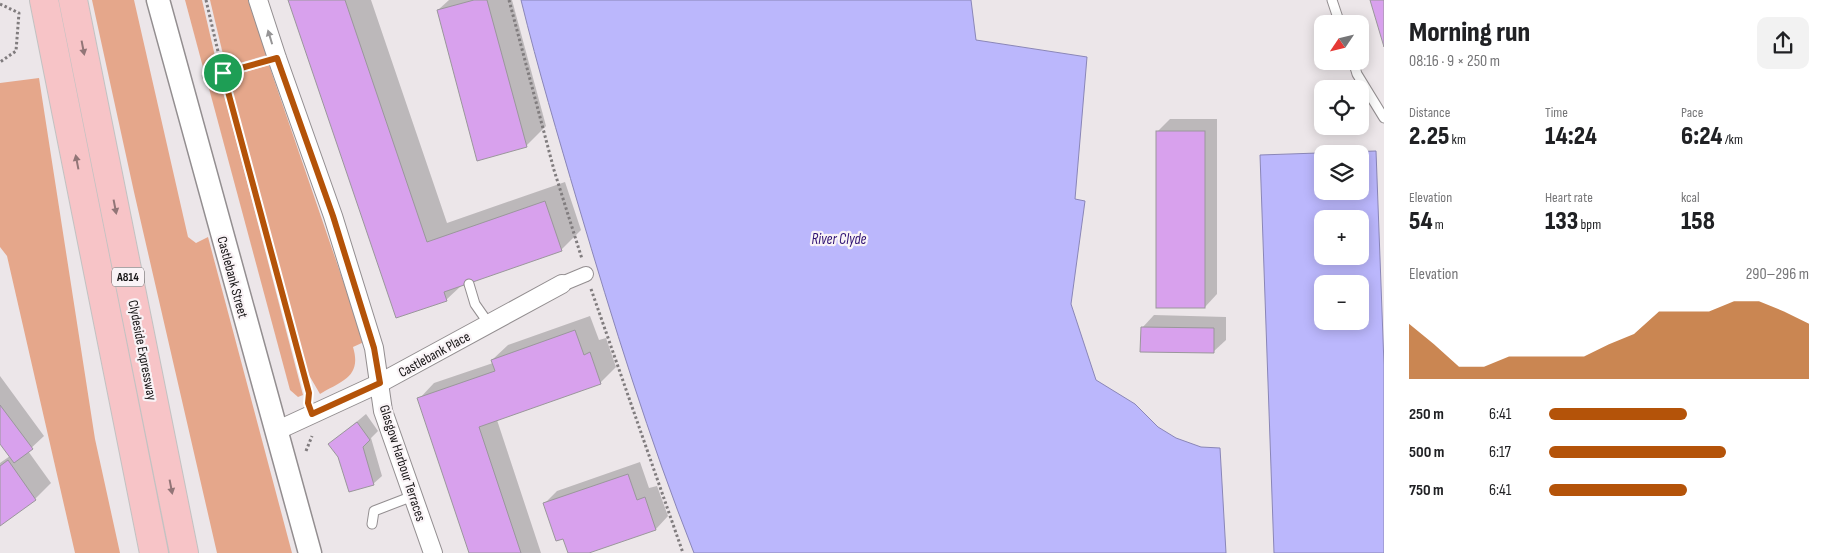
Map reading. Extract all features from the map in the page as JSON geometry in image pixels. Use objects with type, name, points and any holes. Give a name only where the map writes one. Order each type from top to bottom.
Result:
[{"type":"main road","name":"Clydeside Expressway","points":[[44,0],[154,553]]},
{"type":"main road","name":"Clydeside Expressway","points":[[73,0],[184,553]]},
{"type":"main road","points":[[93,243],[97,333],[137,553]]},
{"type":"main road","points":[[149,379],[183,459],[203,553]]},
{"type":"street","name":"Castlebank Street","points":[[158,0],[310,553]]},
{"type":"street","name":"Glasgow Harbour Terraces","points":[[258,0],[333,216],[374,348],[383,411],[433,553]]},
{"type":"street","points":[[562,284],[586,274]]},
{"type":"street","name":"Castlebank Place","points":[[276,431],[380,383],[562,284]]},
{"type":"lane","points":[[1332,0],[1337,15]]},
{"type":"lane","points":[[1356,70],[1384,118]]},
{"type":"lane","points":[[469,284],[475,304],[489,324]]},
{"type":"lane","points":[[372,524],[374,511],[413,496]]},
{"type":"path","points":[[206,0],[223,73],[309,393],[308,403],[312,414]]},
{"type":"path","points":[[0,4],[19,13],[16,51],[0,62]]},
{"type":"path","points":[[202,77],[277,58]]},
{"type":"shaded area","points":[[92,0],[134,0],[188,237],[196,243],[208,237],[292,553],[217,553]]},
{"type":"shaded area","points":[[185,0],[202,0],[218,69],[204,71]]},
{"type":"shaded area","points":[[210,0],[248,0],[267,55],[226,67]]},
{"type":"shaded area","points":[[269,65],[364,342],[353,347],[355,365],[348,377],[320,394],[306,370],[228,77]]},
{"type":"shaded area","points":[[39,78],[95,439],[120,553],[75,553],[7,256],[0,247],[0,83]]},
{"type":"shaded area","points":[[220,79],[303,395],[298,397],[290,390],[207,81]]},
{"type":"water","name":"River Clyde","points":[[521,0],[971,0],[976,40],[1087,57],[1075,199],[1085,201],[1071,304],[1096,380],[1135,404],[1158,427],[1176,438],[1201,447],[1220,448],[1226,553],[694,553],[662,467],[618,336],[556,128]]},
{"type":"water","points":[[1369,151],[1376,151],[1384,365],[1384,553],[1274,553],[1260,155],[1314,153],[1314,200],[1369,200]]},
{"type":"building","points":[[288,0],[345,0],[427,242],[545,201],[562,251],[444,292],[447,301],[396,318]]},
{"type":"building","points":[[474,0],[487,0],[527,147],[477,161],[437,10]]},
{"type":"building","points":[[1370,0],[1384,0],[1384,47]]},
{"type":"building","points":[[1156,131],[1205,131],[1205,308],[1156,308]]},
{"type":"building","points":[[1141,327],[1214,328],[1214,353],[1140,352]]},
{"type":"building","points":[[575,330],[584,355],[590,352],[601,384],[479,427],[521,553],[469,553],[417,398],[495,371],[491,360]]},
{"type":"building","points":[[0,405],[33,449],[14,463],[0,444]]},
{"type":"building","points":[[357,422],[370,440],[363,447],[374,485],[349,492],[338,457],[328,444]]},
{"type":"building","points":[[8,460],[36,500],[0,526],[0,466]]},
{"type":"building","points":[[628,474],[637,500],[645,497],[656,530],[589,553],[568,553],[563,539],[556,541],[543,503]]},
{"type":"route","points":[[277,58],[327,197],[374,348],[380,383],[312,414],[308,403],[309,393],[223,73],[277,58]]}]
